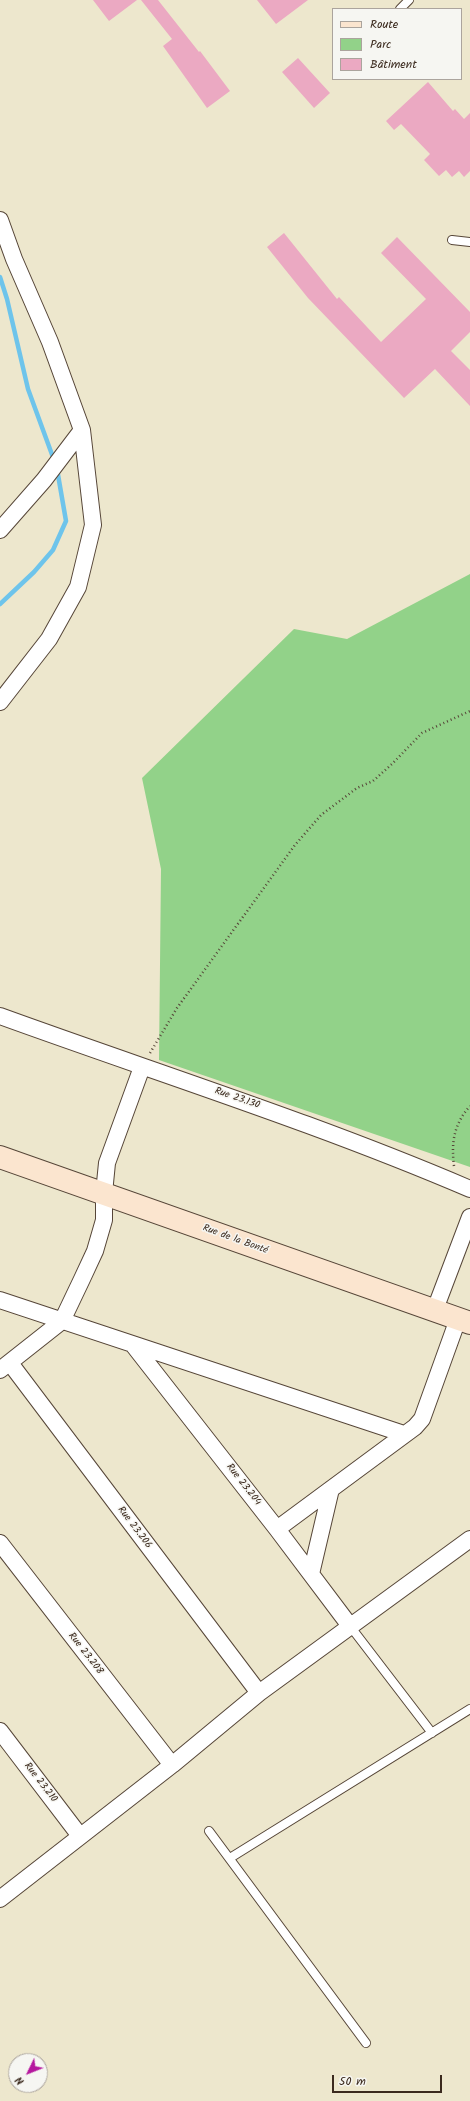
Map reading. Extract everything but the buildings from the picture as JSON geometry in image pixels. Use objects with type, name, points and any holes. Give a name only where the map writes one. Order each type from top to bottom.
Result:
[{"type":"street","points":[[0,220],[14,259],[50,342],[82,430],[93,525],[78,587],[49,639],[0,702]]},
{"type":"street","points":[[0,530],[44,480],[73,444],[82,430]]},
{"type":"street","name":"Rue 23.130","points":[[0,1016],[142,1067],[323,1129],[403,1160],[463,1186]]},
{"type":"street","points":[[5,1366],[62,1321],[95,1251],[104,1220],[104,1192],[107,1163],[142,1067]]},
{"type":"street","name":"Rue de la Bonté","points":[[0,1157],[104,1192],[434,1312],[464,1321]]},
{"type":"street","points":[[434,1312],[470,1217]]},
{"type":"street","points":[[0,1300],[134,1346],[404,1434]]},
{"type":"street","points":[[277,1529],[422,1419],[464,1321]]},
{"type":"street","name":"Rue 23.204","points":[[134,1346],[277,1529],[350,1626]]},
{"type":"street","name":"Rue 23.206","points":[[5,1366],[259,1693]]},
{"type":"street","points":[[311,1574],[331,1489]]},
{"type":"street","points":[[0,1899],[172,1765],[259,1693],[470,1539]]},
{"type":"street","name":"Rue 23.208","points":[[0,1543],[172,1765]]},
{"type":"street","name":"Rue 23.210","points":[[0,1731],[80,1836]]},
{"type":"lane","points":[[401,8],[409,0]]},
{"type":"lane","points":[[452,240],[470,242]]},
{"type":"lane","points":[[350,1626],[432,1733]]},
{"type":"lane","points":[[230,1858],[470,1708]]},
{"type":"lane","points":[[209,1831],[366,2043]]},
{"type":"path","points":[[142,1067],[177,1008],[296,845],[321,815],[357,788],[373,781],[422,733],[470,711]]},
{"type":"path","points":[[463,1186],[452,1148],[455,1129],[463,1114],[470,1106]]},
{"type":"green space","points":[[470,574],[470,1167],[159,1060],[161,869],[142,778],[294,629],[347,639]]},
{"type":"waterway","points":[[0,277],[7,299],[28,389],[54,460]]},
{"type":"waterway","points":[[0,604],[34,572],[53,550],[66,521],[57,469]]}]
